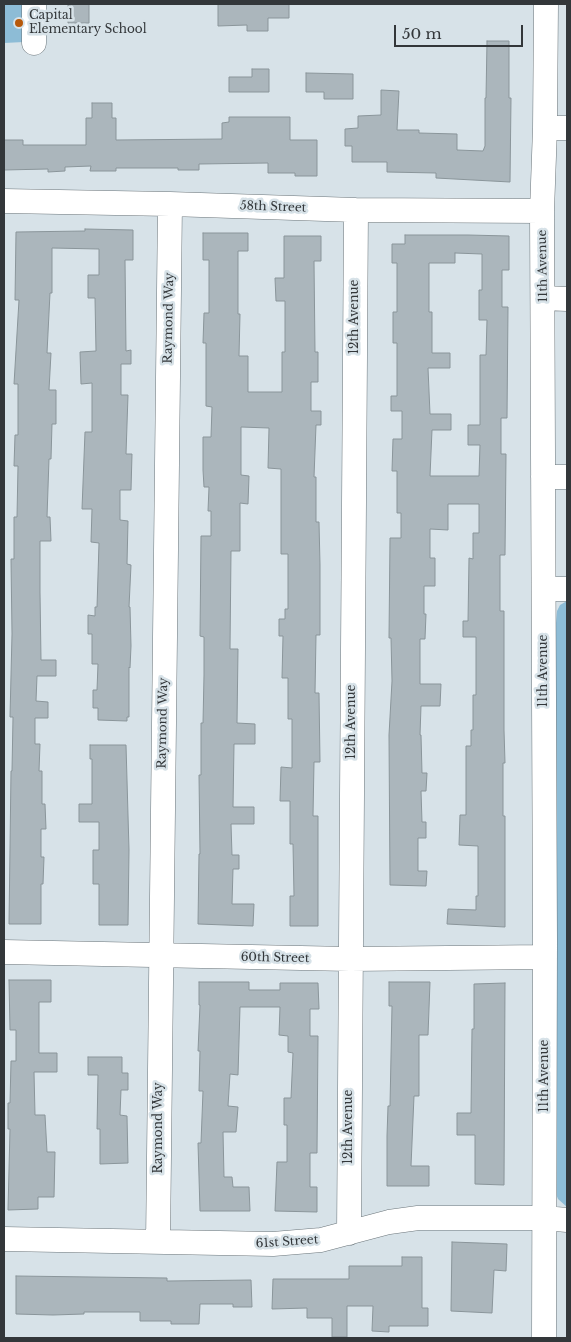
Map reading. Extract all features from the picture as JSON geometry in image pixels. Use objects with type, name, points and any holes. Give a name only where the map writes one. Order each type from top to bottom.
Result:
[{"type":"street","points":[[34,4],[34,43]]},
{"type":"street","name":"11th Avenue","points":[[544,1338],[545,957],[556,589],[543,477],[544,298],[542,211],[556,128],[546,4]]},
{"type":"street","name":"58th Street","points":[[4,201],[356,210],[542,211]]},
{"type":"street","name":"Raymond Way","points":[[158,1242],[170,204]]},
{"type":"street","name":"12th Avenue","points":[[349,1233],[356,210]]},
{"type":"street","points":[[544,298],[567,299]]},
{"type":"street","points":[[543,477],[567,477]]},
{"type":"street","name":"60th Street","points":[[4,952],[350,959],[545,957]]},
{"type":"street","name":"61st Street","points":[[4,1240],[293,1244],[321,1240],[389,1222],[418,1218],[544,1218],[567,1220]]},
{"type":"shaded area","name":"Capital Elementary School","points":[[4,4],[25,4],[24,42],[4,43]]},
{"type":"shaded area","points":[[567,601],[567,1207],[558,1199],[556,1194],[556,623],[557,611],[560,605]]},
{"type":"building","points":[[68,4],[89,4],[89,23],[68,23]]},
{"type":"building","points":[[218,4],[289,4],[289,18],[268,18],[268,31],[247,31],[247,25],[218,26]]},
{"type":"building","points":[[487,41],[509,41],[509,98],[511,98],[510,182],[436,178],[436,173],[387,172],[387,162],[352,162],[352,146],[345,146],[345,129],[358,128],[358,116],[381,115],[381,90],[399,91],[397,130],[419,130],[419,133],[457,134],[457,150],[483,151],[485,146]]},
{"type":"building","points":[[252,69],[269,69],[269,92],[229,92],[229,77],[252,77]]},
{"type":"building","points":[[306,73],[353,74],[353,99],[324,99],[324,92],[306,92]]},
{"type":"building","points":[[92,103],[112,103],[112,118],[116,118],[116,140],[222,139],[222,123],[229,122],[229,117],[290,117],[290,140],[317,140],[317,176],[295,176],[295,173],[268,173],[268,163],[199,164],[199,170],[116,168],[116,171],[90,171],[91,166],[65,167],[65,171],[48,172],[48,169],[4,170],[4,140],[23,140],[23,145],[86,145],[86,118],[92,118]]},
{"type":"building","points":[[85,229],[133,230],[133,260],[125,260],[126,351],[131,350],[131,364],[121,364],[121,395],[128,395],[126,454],[132,454],[131,490],[120,490],[120,520],[128,521],[127,564],[131,565],[129,717],[127,717],[127,721],[98,720],[98,708],[93,708],[93,690],[97,690],[98,664],[92,664],[92,634],[88,634],[88,615],[95,616],[95,607],[97,607],[99,543],[91,542],[92,509],[82,509],[85,432],[92,432],[92,383],[81,384],[80,352],[96,351],[95,298],[88,298],[88,275],[99,275],[99,249],[52,248],[52,293],[50,293],[47,353],[51,353],[49,390],[56,390],[56,424],[52,424],[51,459],[49,459],[47,517],[50,517],[51,541],[40,541],[40,592],[41,660],[56,660],[56,676],[37,676],[36,701],[48,702],[48,718],[35,718],[35,744],[40,744],[39,771],[42,771],[42,804],[45,804],[46,829],[41,829],[41,857],[44,857],[43,884],[41,884],[41,924],[9,924],[13,717],[10,717],[11,559],[14,559],[14,517],[17,517],[18,466],[14,466],[15,435],[18,435],[18,384],[14,384],[19,300],[15,300],[16,232],[85,231]]},
{"type":"building","points":[[203,233],[248,233],[248,251],[238,251],[238,314],[240,314],[239,356],[248,356],[248,392],[282,392],[282,352],[285,352],[285,301],[276,301],[275,278],[284,278],[284,236],[321,236],[321,261],[314,261],[315,352],[318,352],[318,382],[311,382],[311,411],[321,411],[321,425],[316,425],[314,477],[316,477],[316,522],[319,522],[320,565],[320,635],[316,635],[315,693],[319,693],[320,762],[314,762],[313,816],[318,816],[318,926],[290,926],[290,896],[294,896],[293,844],[290,844],[290,801],[280,801],[281,767],[292,768],[292,719],[288,719],[288,678],[282,678],[283,636],[279,636],[279,619],[285,619],[285,609],[288,609],[288,554],[281,554],[281,469],[268,468],[269,428],[241,427],[241,475],[249,476],[248,504],[240,503],[240,551],[231,551],[230,649],[238,649],[237,723],[255,724],[255,744],[234,744],[233,807],[254,807],[254,824],[231,824],[232,855],[239,855],[239,869],[233,869],[232,904],[254,904],[253,926],[198,924],[200,854],[199,775],[201,775],[201,723],[203,723],[204,675],[204,637],[200,636],[201,536],[211,536],[211,511],[208,511],[209,487],[204,487],[203,437],[211,437],[212,407],[206,406],[206,343],[203,343],[204,313],[209,313],[209,260],[203,260]]},
{"type":"building","points":[[405,235],[509,236],[509,270],[502,270],[502,307],[508,307],[507,418],[501,418],[501,454],[506,454],[505,555],[500,555],[500,611],[504,611],[505,763],[503,763],[503,816],[505,816],[505,927],[447,924],[448,909],[476,910],[476,896],[478,896],[478,846],[459,845],[460,815],[466,815],[466,746],[471,746],[473,695],[476,695],[476,637],[463,637],[463,621],[468,621],[469,558],[473,559],[473,533],[479,533],[479,504],[448,504],[448,530],[430,529],[430,558],[435,558],[435,586],[424,586],[425,639],[420,639],[420,684],[441,684],[440,706],[421,706],[422,773],[427,773],[426,791],[421,791],[422,822],[426,822],[426,838],[418,838],[418,871],[427,871],[426,886],[390,885],[389,735],[392,681],[391,638],[389,638],[390,538],[401,538],[401,513],[397,513],[397,471],[392,471],[393,439],[402,439],[402,411],[391,411],[391,396],[397,396],[397,343],[393,343],[393,312],[397,312],[397,263],[392,263],[392,244],[405,244]],"holes":[[[455,253],[482,254],[482,290],[479,290],[479,320],[487,320],[486,355],[480,355],[480,425],[468,425],[468,445],[480,445],[479,476],[430,476],[432,430],[451,430],[451,414],[430,414],[428,368],[450,368],[450,353],[432,353],[432,312],[429,312],[429,263],[455,263]]]},
{"type":"building","points":[[90,745],[126,745],[129,850],[128,925],[99,925],[99,884],[93,884],[93,850],[99,850],[99,822],[79,822],[79,804],[92,804],[92,759],[90,759]]},
{"type":"building","points":[[9,980],[51,980],[51,1002],[39,1002],[39,1053],[57,1053],[57,1072],[34,1072],[35,1115],[45,1115],[47,1152],[55,1152],[54,1197],[38,1197],[38,1209],[8,1210],[10,1129],[8,1129],[8,1103],[10,1103],[11,1061],[16,1061],[16,1030],[10,1030]]},
{"type":"building","points":[[199,982],[249,982],[249,990],[280,990],[280,983],[318,983],[319,1009],[310,1009],[310,1036],[318,1036],[317,1153],[310,1153],[310,1187],[317,1187],[317,1212],[275,1211],[277,1162],[287,1162],[287,1125],[284,1125],[284,1098],[291,1098],[293,1053],[288,1052],[288,1036],[279,1035],[280,1007],[240,1007],[238,1075],[230,1074],[228,1106],[238,1107],[236,1132],[223,1132],[224,1177],[232,1177],[233,1187],[249,1187],[250,1211],[200,1211],[198,1143],[201,1143],[203,1091],[199,1091]]},
{"type":"building","points":[[389,982],[430,982],[428,1035],[419,1035],[419,1096],[414,1096],[411,1166],[429,1166],[429,1186],[387,1186],[392,1006],[389,1006]]},
{"type":"building","points":[[505,983],[504,1185],[475,1184],[475,1135],[457,1135],[457,1113],[471,1113],[474,984]]},
{"type":"building","points":[[88,1057],[122,1057],[122,1073],[128,1073],[128,1090],[121,1090],[120,1115],[127,1116],[128,1163],[100,1164],[100,1129],[97,1129],[98,1075],[88,1075]]},
{"type":"building","points":[[452,1242],[507,1244],[506,1271],[494,1270],[492,1313],[451,1311]]},
{"type":"building","points":[[402,1257],[422,1257],[422,1308],[428,1308],[428,1326],[389,1326],[389,1332],[372,1331],[373,1306],[347,1306],[347,1337],[332,1337],[332,1318],[307,1318],[307,1308],[272,1309],[273,1279],[349,1279],[349,1266],[402,1266]]},
{"type":"building","points":[[16,1276],[167,1278],[167,1281],[251,1280],[252,1307],[233,1307],[233,1304],[200,1304],[199,1324],[171,1324],[171,1321],[140,1321],[140,1312],[84,1312],[84,1314],[53,1315],[16,1314]]},
{"type":"place","name":"Capital Elementary School","points":[[19,23]]}]
